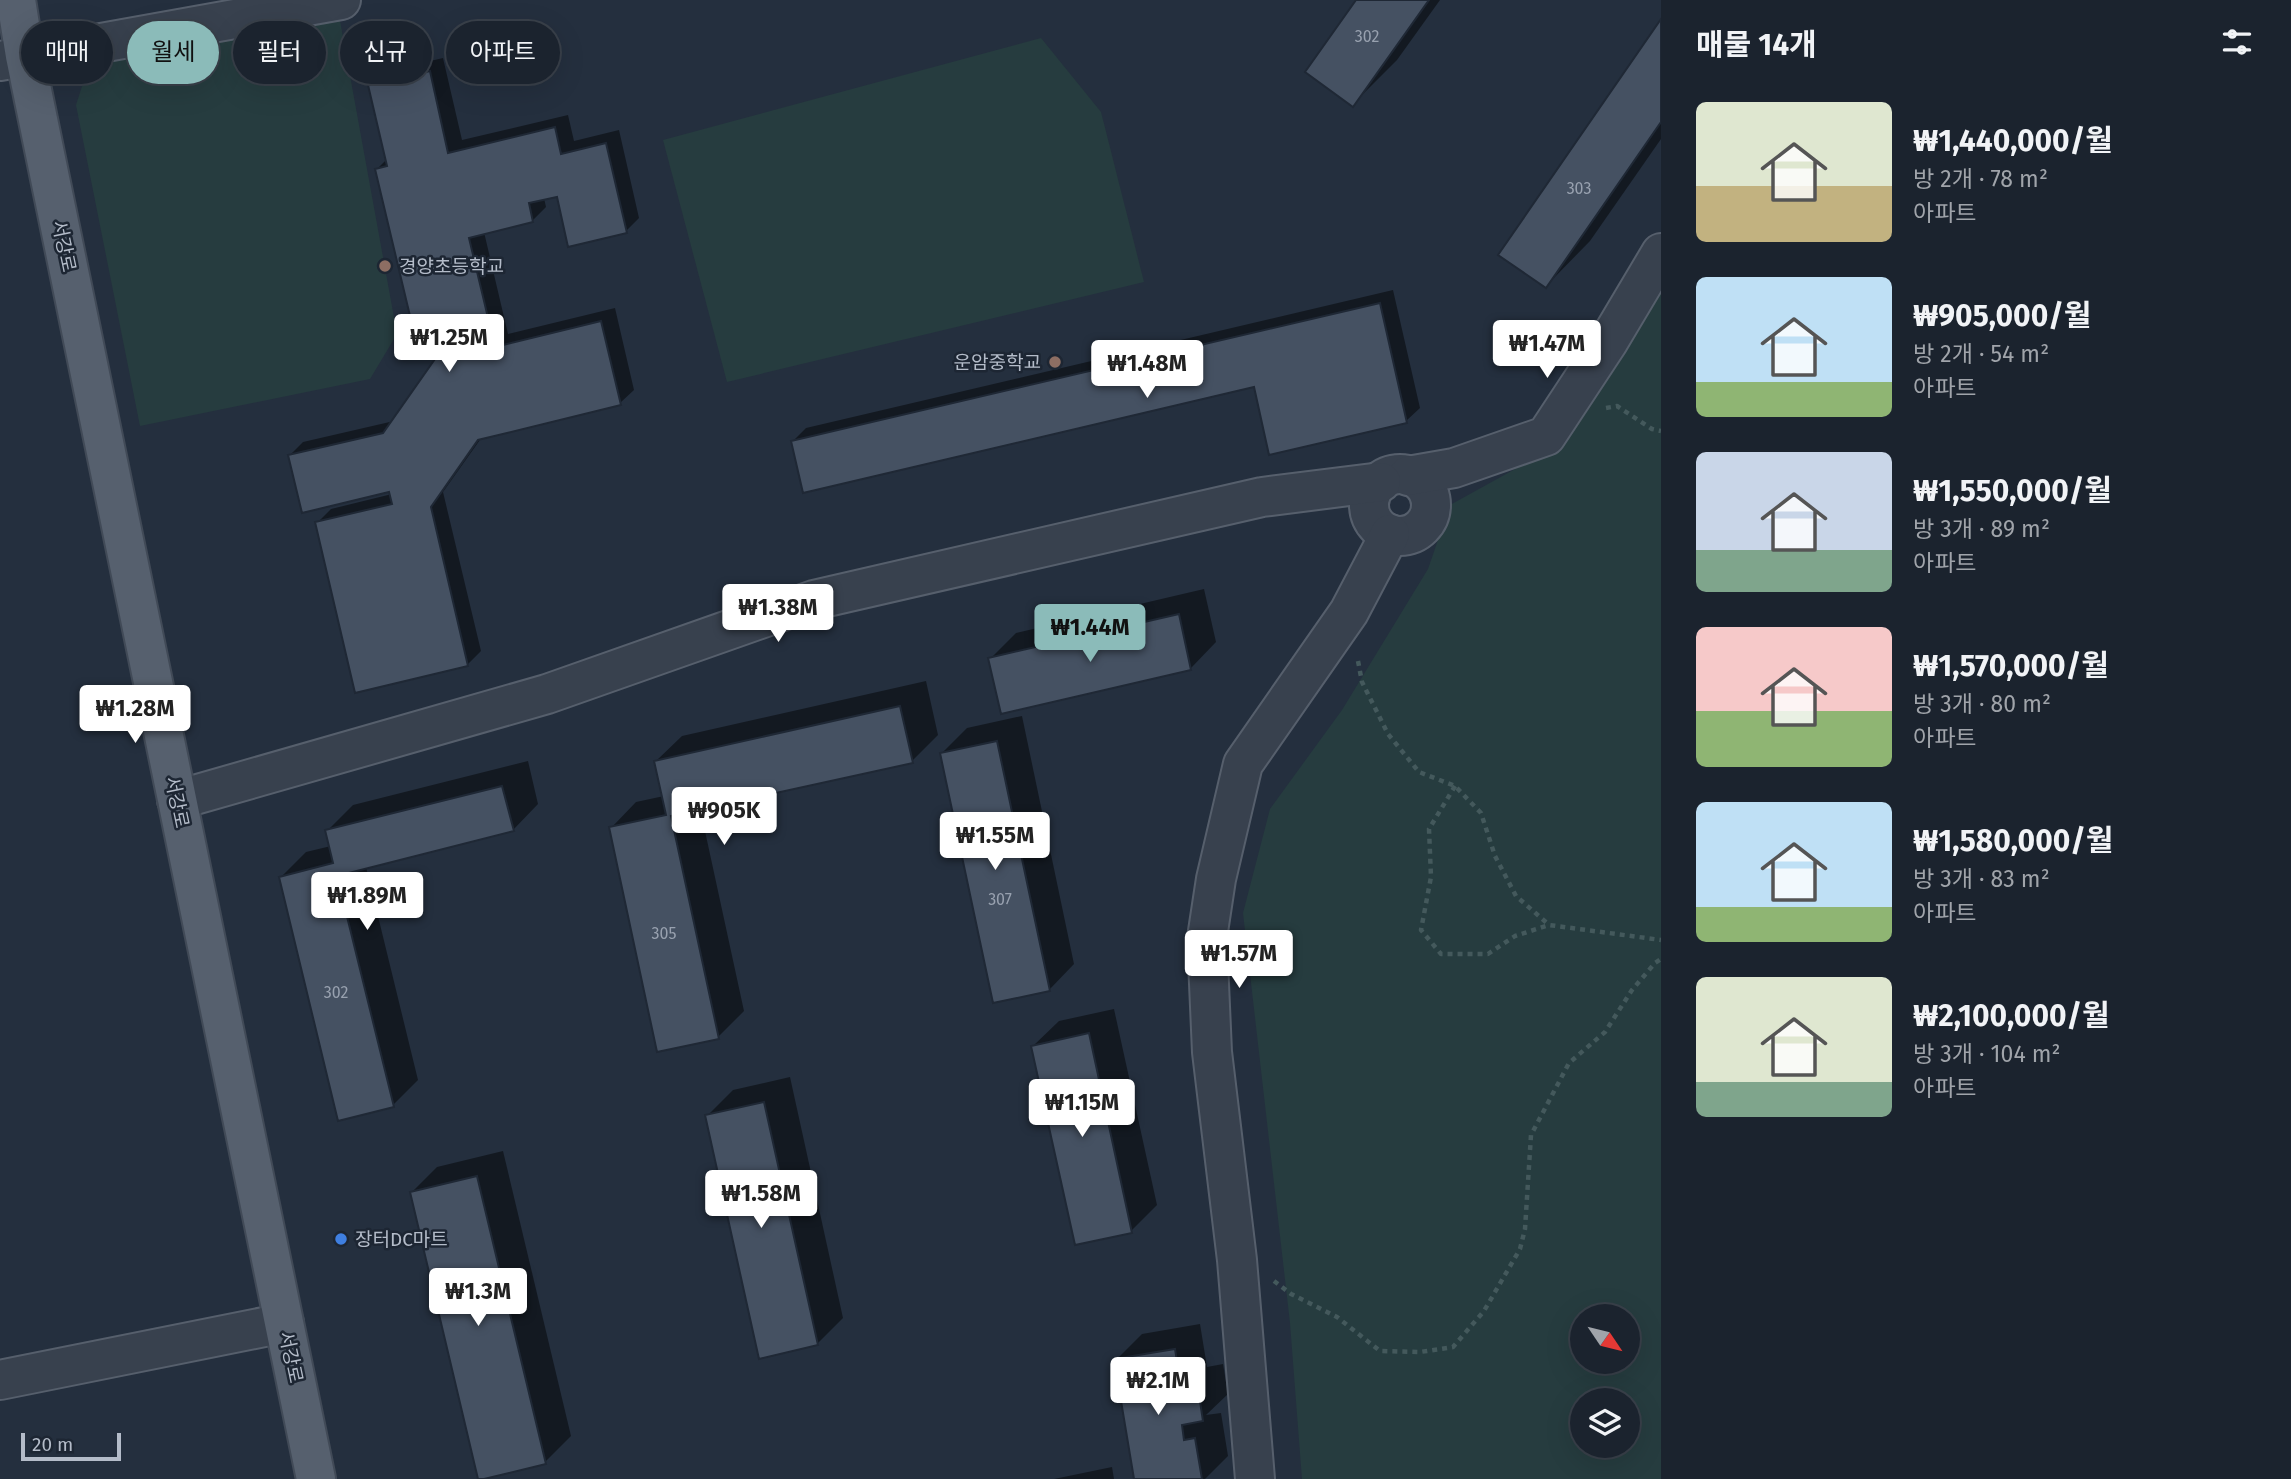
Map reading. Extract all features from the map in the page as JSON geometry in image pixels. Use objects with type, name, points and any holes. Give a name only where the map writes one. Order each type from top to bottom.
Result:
[{"type":"main road","name":"서강로","points":[[16,0],[13,59],[177,800],[316,1479]]},
{"type":"street","points":[[13,59],[219,10],[341,0]]},
{"type":"street","points":[[177,800],[547,694],[814,600],[1262,497],[1454,468],[1546,436],[1608,342],[1661,253]]},
{"type":"street","points":[[1394,479],[1421,483],[1427,491],[1430,510],[1421,528],[1403,536],[1384,532],[1376,525],[1369,506],[1371,495],[1394,479]]},
{"type":"street","points":[[1255,1479],[1237,1260],[1212,1052],[1207,938],[1216,879],[1243,764],[1349,612],[1390,534]]},
{"type":"street","points":[[0,1380],[284,1323]]},
{"type":"path","points":[[1556,421],[1617,406],[1652,429],[1661,431]]},
{"type":"path","points":[[1349,612],[1362,682],[1388,734],[1419,772],[1455,786],[1482,813],[1495,856],[1516,896],[1549,925]]},
{"type":"path","points":[[1455,786],[1429,829],[1430,877],[1421,930],[1441,954],[1488,954],[1515,936],[1549,925],[1661,940]]},
{"type":"path","points":[[1237,1260],[1268,1275],[1291,1294],[1337,1317],[1380,1351],[1420,1352],[1453,1347],[1484,1311],[1520,1249],[1525,1229],[1531,1135],[1569,1063],[1605,1032],[1632,990],[1661,959]]},
{"type":"green space","points":[[339,15],[340,84],[352,84],[397,334],[370,379],[140,426],[76,105],[83,84],[113,84],[113,57],[127,54],[127,84],[219,84],[219,37],[233,35],[233,84],[326,84],[326,21],[307,21]]},
{"type":"green space","points":[[1041,38],[1101,112],[1144,282],[727,382],[663,140]]},
{"type":"green space","points":[[1661,291],[1661,1479],[1302,1479],[1290,1323],[1243,913],[1270,809],[1342,710],[1428,569],[1450,505],[1564,442]]},
{"type":"building","points":[[1356,0],[1429,0],[1353,107],[1305,72]]},
{"type":"building","points":[[1661,19],[1661,122],[1546,288],[1498,255]]},
{"type":"building","points":[[432,80],[448,153],[555,127],[561,154],[606,143],[627,233],[568,247],[557,197],[529,203],[533,222],[469,238],[495,347],[601,321],[621,405],[478,440],[431,507],[468,666],[355,693],[315,522],[392,504],[389,492],[302,513],[288,455],[383,433],[437,356],[431,333],[415,337],[375,169],[387,166],[368,85],[432,84]]},
{"type":"building","name":"운암중학교","points":[[1380,303],[1407,423],[1269,455],[1254,387],[803,493],[791,441]]},
{"type":"building","points":[[1179,614],[1191,670],[1001,714],[988,658]]},
{"type":"building","points":[[900,706],[913,763],[671,816],[719,1039],[657,1052],[609,827],[666,815],[654,761]]},
{"type":"building","points":[[997,741],[1050,991],[993,1003],[940,753]]},
{"type":"building","points":[[502,786],[514,831],[337,876],[394,1107],[338,1121],[279,877],[333,863],[325,830]]},
{"type":"building","points":[[1089,1033],[1132,1233],[1075,1245],[1031,1046]]},
{"type":"building","points":[[764,1102],[818,1345],[759,1359],[705,1115]]},
{"type":"building","points":[[477,1176],[546,1464],[484,1479],[478,1479],[410,1192]]},
{"type":"building","points":[[1175,1349],[1182,1391],[1198,1388],[1203,1421],[1182,1425],[1184,1440],[1195,1438],[1202,1479],[1134,1479],[1114,1359]]},
{"type":"place","name":"경양초등학교","points":[[385,266]]},
{"type":"place","name":"운암중학교","points":[[1055,362]]},
{"type":"place","name":"장터DC마트","points":[[341,1239]]}]
